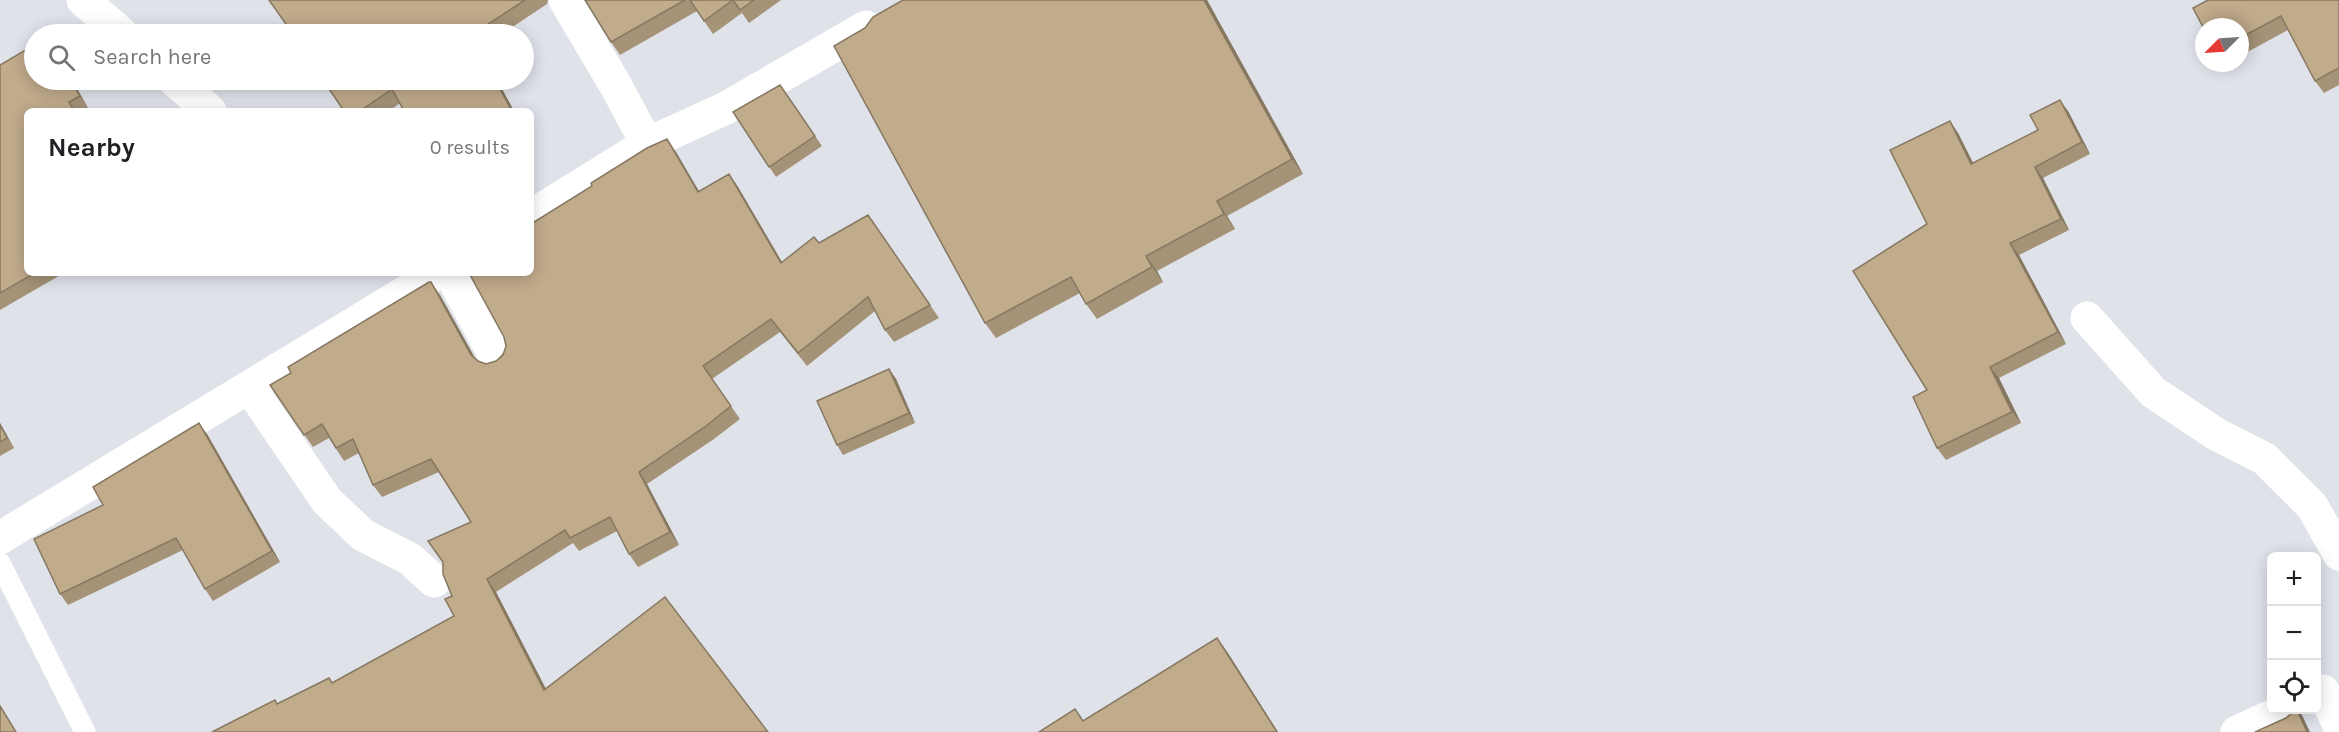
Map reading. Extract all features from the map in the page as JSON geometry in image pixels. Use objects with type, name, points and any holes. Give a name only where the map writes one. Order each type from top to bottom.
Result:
[{"type":"street","points":[[83,0],[111,24]]},
{"type":"street","points":[[565,0],[647,144]]},
{"type":"street","points":[[534,214],[647,144],[726,108],[866,27]]},
{"type":"street","points":[[186,90],[207,108]]},
{"type":"street","points":[[452,276],[496,357]]},
{"type":"street","points":[[0,538],[250,388],[416,278]]},
{"type":"street","points":[[2087,318],[2153,392],[2216,434],[2265,459],[2312,506],[2339,554]]},
{"type":"street","points":[[250,388],[327,501],[363,535],[410,559],[434,581]]},
{"type":"street","points":[[2326,690],[2339,725]]},
{"type":"street","points":[[2237,732],[2275,714]]},
{"type":"lane","points":[[0,562],[85,732]]},
{"type":"building","points":[[269,0],[525,0],[488,24],[286,24]]},
{"type":"building","points":[[585,0],[685,0],[611,42]]},
{"type":"building","points":[[690,0],[733,0],[704,21]]},
{"type":"building","points":[[733,0],[754,0],[740,10]]},
{"type":"building","points":[[903,0],[1204,0],[1292,159],[1217,201],[1224,214],[1146,256],[1152,267],[1086,304],[1071,277],[985,323],[834,46],[865,28],[873,17]]},
{"type":"building","points":[[2208,0],[2339,0],[2339,68],[2315,81],[2281,16],[2249,33],[2249,18],[2198,18],[2193,8]]},
{"type":"building","points":[[24,51],[24,90],[76,90],[80,96],[69,102],[72,108],[24,108],[24,276],[30,276],[0,293],[0,65]]},
{"type":"building","points":[[780,85],[815,136],[769,167],[733,112]]},
{"type":"building","points":[[330,90],[391,90],[364,108],[342,108]]},
{"type":"building","points":[[393,90],[500,90],[510,108],[402,108]]},
{"type":"building","points":[[2060,100],[2082,142],[2035,167],[2061,219],[2010,243],[2058,332],[1990,367],[2012,412],[1937,448],[1913,397],[1927,390],[1853,271],[1927,224],[1890,150],[1950,121],[1971,164],[2038,130],[2030,115]]},
{"type":"building","points":[[667,139],[698,192],[729,174],[781,263],[814,237],[819,243],[868,215],[930,305],[885,330],[868,297],[798,353],[771,319],[703,366],[731,406],[639,472],[670,532],[629,554],[610,517],[570,538],[565,530],[487,579],[544,690],[665,597],[768,732],[212,732],[275,700],[277,704],[329,678],[332,683],[454,616],[445,599],[452,596],[443,574],[443,562],[428,541],[471,522],[431,459],[373,485],[353,439],[336,448],[322,424],[304,435],[270,385],[291,373],[288,367],[429,282],[471,355],[486,364],[496,361],[503,355],[506,346],[504,337],[471,276],[534,276],[534,222],[647,148]]},
{"type":"building","points":[[889,369],[909,413],[837,445],[817,401]]},
{"type":"building","points":[[199,423],[272,551],[205,589],[176,538],[60,594],[34,539],[103,505],[93,487]]},
{"type":"building","points":[[0,425],[7,438],[0,442]]},
{"type":"building","points":[[1217,638],[1277,732],[1039,732],[1075,709],[1083,721]]},
{"type":"building","points":[[0,706],[16,732],[0,732]]},
{"type":"building","points":[[2291,714],[2299,714],[2307,732],[2255,732]]}]
